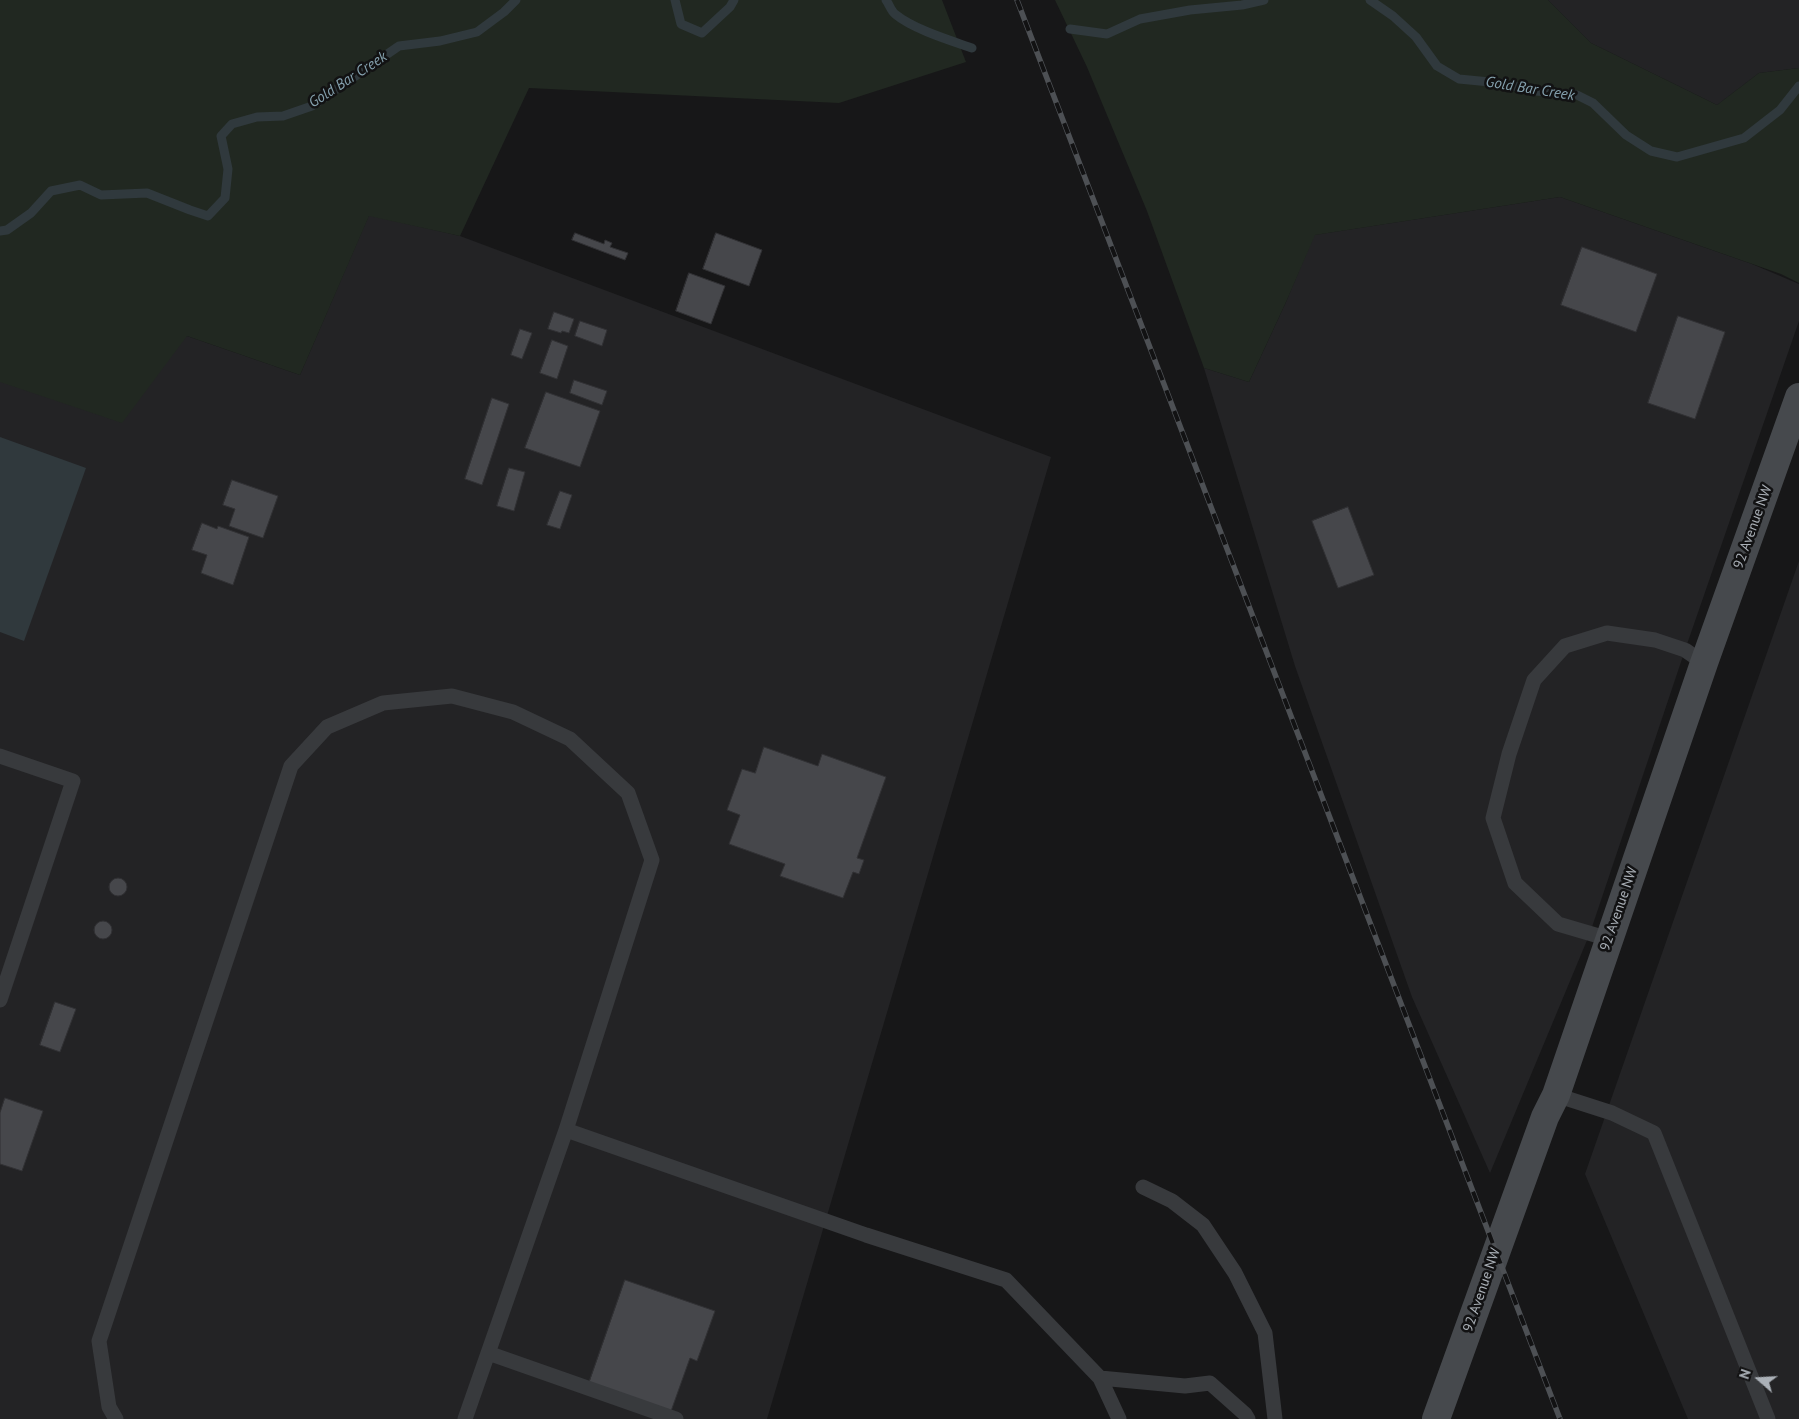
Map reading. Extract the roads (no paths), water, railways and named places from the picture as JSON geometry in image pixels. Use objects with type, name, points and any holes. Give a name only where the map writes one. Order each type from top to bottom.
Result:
[{"type":"main road","name":"92 Avenue NW","points":[[1436,1419],[1541,1126],[1556,1095],[1704,663],[1799,398]]},
{"type":"lane","points":[[1609,939],[1558,924],[1515,883],[1493,818],[1509,754],[1534,680],[1565,646],[1607,633],[1655,640],[1685,650],[1704,663]]},
{"type":"lane","points":[[116,1419],[109,1407],[99,1341],[291,766],[327,727],[383,703],[452,696],[514,712],[570,739],[628,793],[652,860],[566,1130],[465,1419]]},
{"type":"lane","points":[[0,756],[73,781],[0,1000]]},
{"type":"lane","points":[[1556,1095],[1612,1112],[1654,1133],[1768,1419]]},
{"type":"lane","points":[[566,1130],[866,1235],[1006,1280],[1100,1378],[1119,1419]]},
{"type":"lane","points":[[1144,1187],[1172,1201],[1203,1226],[1236,1273],[1265,1333],[1275,1419]]},
{"type":"lane","points":[[488,1353],[676,1419]]},
{"type":"lane","points":[[1100,1378],[1185,1386],[1210,1383],[1245,1414],[1248,1419]]},
{"type":"waterway","name":"Gold Bar Creek","points":[[0,231],[7,230],[31,213],[51,191],[80,185],[101,195],[147,193],[208,216],[225,198],[228,169],[221,136],[232,124],[257,117],[283,116],[312,106],[399,46],[440,41],[477,32],[504,12],[516,0]]},
{"type":"waterway","name":"Gold Bar Creek","points":[[675,0],[681,24],[702,33],[730,7],[734,0]]},
{"type":"waterway","name":"Gold Bar Creek","points":[[886,0],[894,13],[911,25],[972,48]]},
{"type":"waterway","name":"Gold Bar Creek","points":[[1070,29],[1107,34],[1140,19],[1190,10],[1242,5],[1264,0]]},
{"type":"waterway","name":"Gold Bar Creek","points":[[1370,0],[1393,16],[1416,37],[1437,66],[1459,79],[1500,83],[1536,91],[1577,95],[1593,103],[1626,135],[1651,151],[1677,157],[1744,138],[1780,110],[1799,86]]},
{"type":"railway","points":[[1017,0],[1560,1419]]}]
